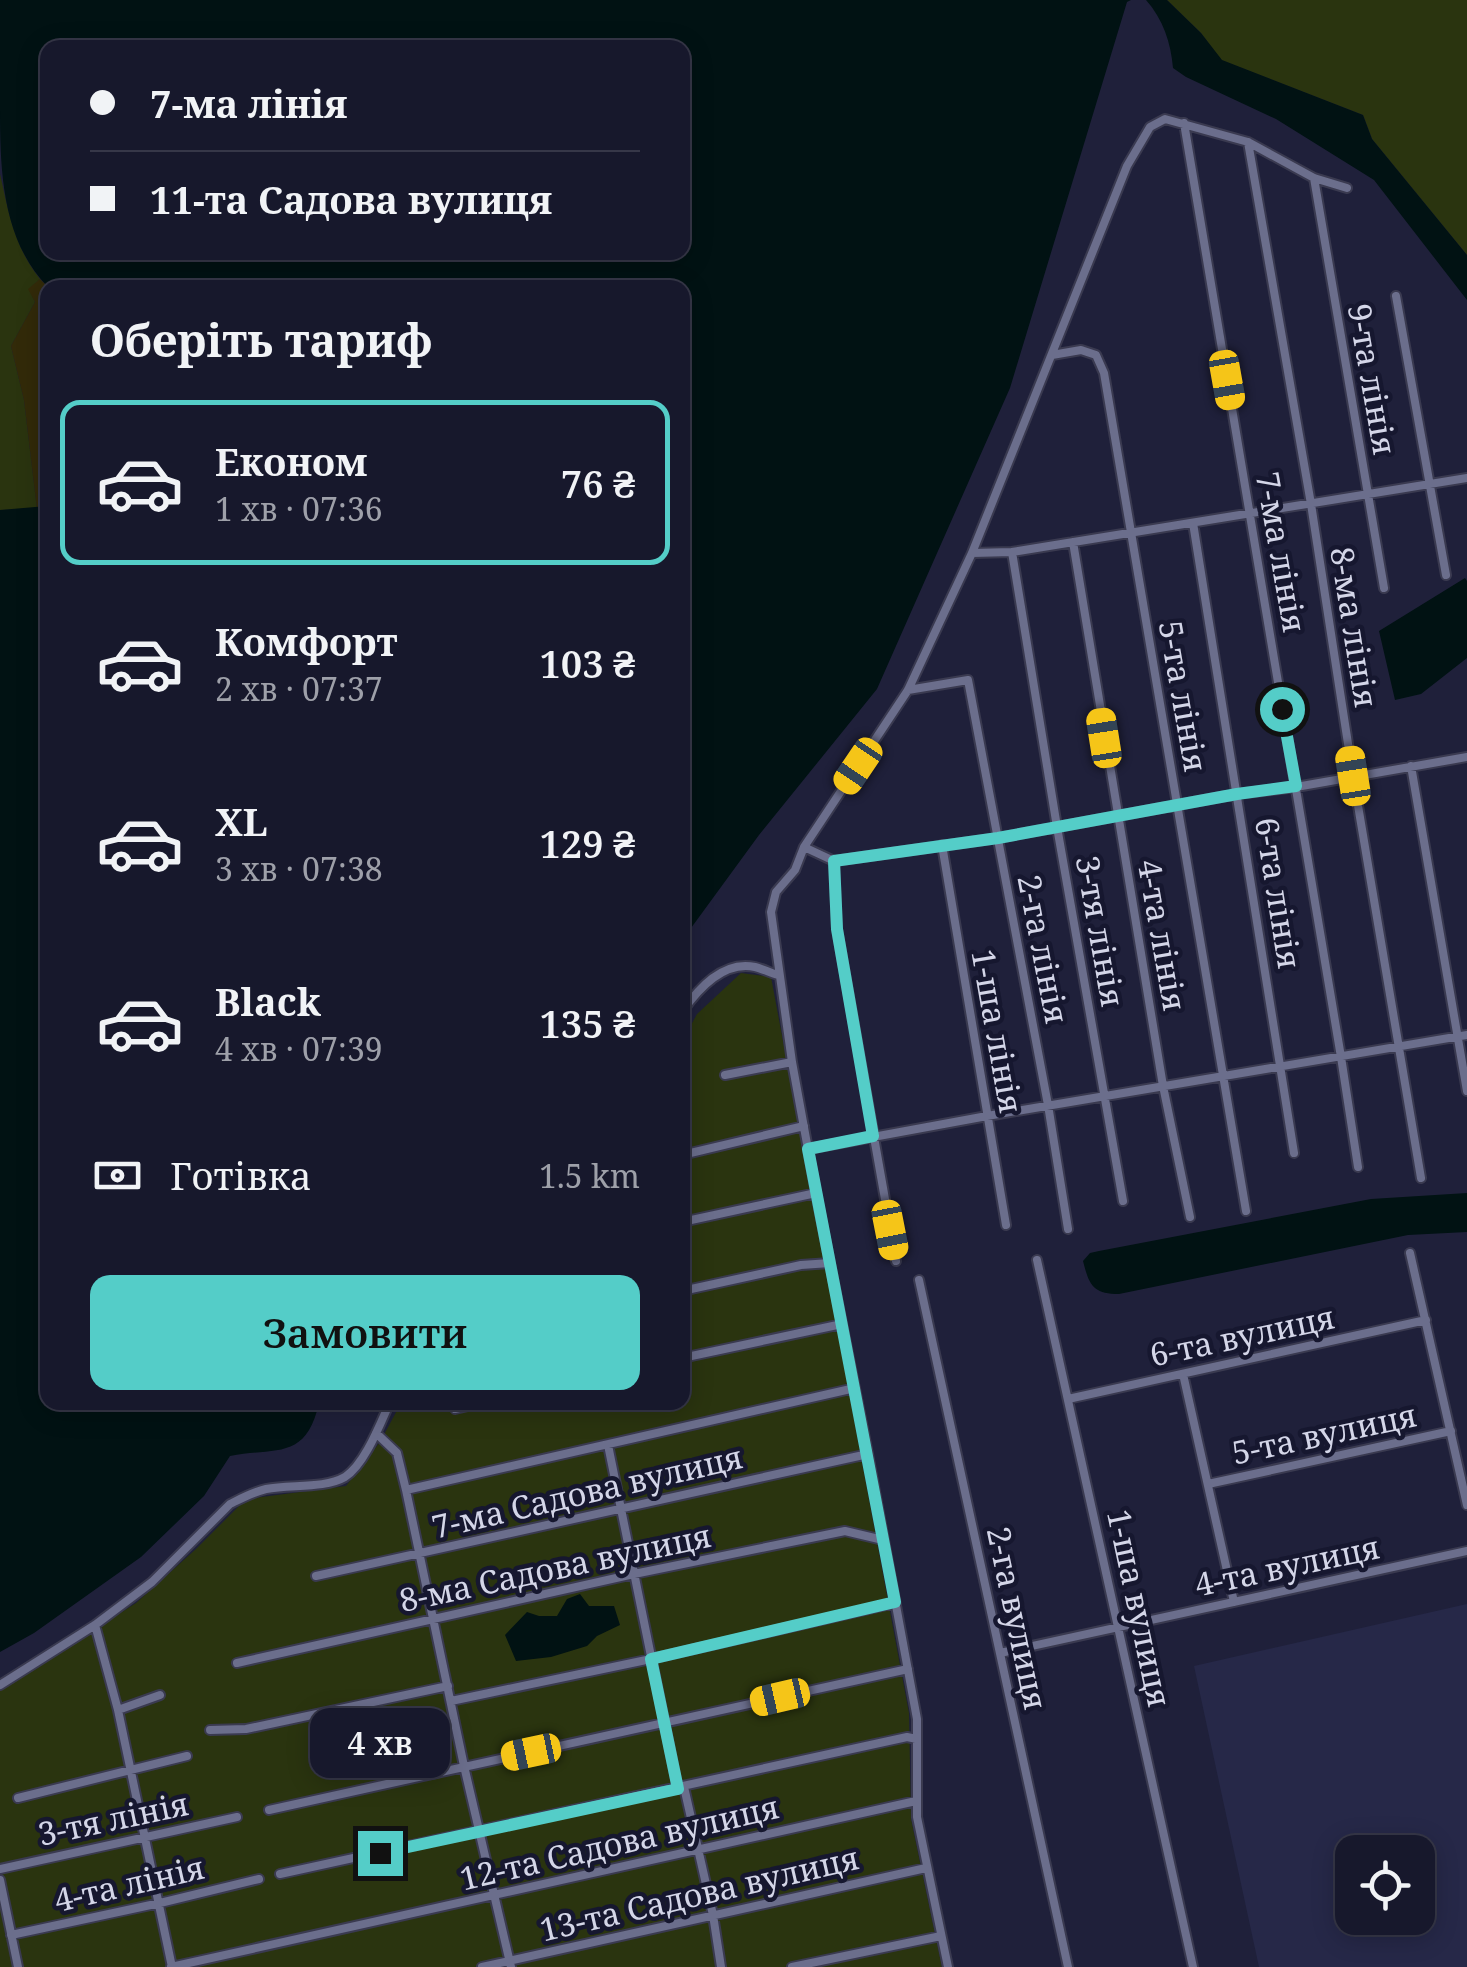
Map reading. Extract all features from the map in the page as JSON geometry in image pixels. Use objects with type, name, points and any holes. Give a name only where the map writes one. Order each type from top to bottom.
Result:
[{"type":"street","points":[[948,1967],[916,1802],[917,1719],[792,1062],[771,912],[776,892],[794,870],[804,847],[908,690],[972,553],[1127,166],[1150,127],[1165,119],[1248,142],[1314,178],[1347,188]]},
{"type":"street","name":"7-ма лінія","points":[[1184,123],[1358,1167]]},
{"type":"street","name":"8-ма лінія","points":[[1248,142],[1421,1178]]},
{"type":"street","name":"9-та лінія","points":[[1314,178],[1384,588]]},
{"type":"street","points":[[1396,296],[1446,575]]},
{"type":"street","name":"5-та лінія","points":[[1051,356],[1081,350],[1096,354],[1104,374],[1246,1211]]},
{"type":"street","points":[[972,553],[1012,552],[1467,478]]},
{"type":"street","name":"6-та лінія","points":[[1193,523],[1294,1153]]},
{"type":"street","name":"4-та лінія","points":[[1073,542],[1163,1086],[1190,1217]]},
{"type":"street","name":"3-тя лінія","points":[[1012,552],[1123,1200]]},
{"type":"street","name":"2-га лінія","points":[[908,690],[968,680],[1068,1229]]},
{"type":"street","points":[[804,847],[834,861],[998,838],[1467,757]]},
{"type":"street","points":[[1411,766],[1463,1036],[1467,1091]]},
{"type":"street","name":"1-ша лінія","points":[[942,844],[1006,1225]]},
{"type":"street","points":[[834,861],[837,929],[896,1260]]},
{"type":"street","points":[[690,1002],[708,980],[738,967],[752,966],[778,975]]},
{"type":"street","points":[[808,1149],[1463,1036]]},
{"type":"street","points":[[726,1075],[792,1062]]},
{"type":"street","points":[[690,1152],[804,1126]]},
{"type":"street","points":[[690,1220],[816,1194]]},
{"type":"street","points":[[1410,1254],[1467,1505]]},
{"type":"street","name":"1-ша вулиця","points":[[1038,1260],[1193,1967]]},
{"type":"street","points":[[690,1288],[830,1262]]},
{"type":"street","name":"2-га вулиця","points":[[919,1280],[1068,1967]]},
{"type":"street","name":"6-та вулиця","points":[[1068,1399],[1426,1320]]},
{"type":"street","points":[[690,1356],[842,1324]]},
{"type":"street","points":[[1184,1374],[1234,1602]]},
{"type":"street","points":[[406,1490],[855,1388]]},
{"type":"street","points":[[0,1685],[95,1625],[152,1582],[230,1504],[267,1488],[344,1478],[358,1465],[386,1410]]},
{"type":"street","name":"5-та вулиця","points":[[1208,1484],[1451,1431]]},
{"type":"street","points":[[376,1433],[396,1453],[406,1490],[464,1766],[511,1964]]},
{"type":"street","points":[[608,1445],[664,1723],[698,1848],[721,1967]]},
{"type":"street","name":"7-ма Садова вулиця","points":[[316,1576],[868,1454]]},
{"type":"street","name":"8-ма Садова вулиця","points":[[237,1663],[845,1531],[883,1540]]},
{"type":"street","name":"4-та вулиця","points":[[1000,1653],[1467,1552]]},
{"type":"street","points":[[451,1701],[895,1602]]},
{"type":"street","points":[[95,1625],[118,1710],[172,1967]]},
{"type":"street","points":[[269,1810],[908,1669]]},
{"type":"street","points":[[210,1730],[246,1729],[448,1686]]},
{"type":"street","points":[[118,1710],[160,1695]]},
{"type":"street","points":[[280,1874],[907,1738],[917,1739]]},
{"type":"street","points":[[18,1798],[187,1756]]},
{"type":"street","name":"12-та Садова вулиця","points":[[172,1967],[916,1802]]},
{"type":"street","name":"3-тя лінія","points":[[0,1869],[236,1817]]},
{"type":"street","name":"13-та Садова вулиця","points":[[482,1967],[511,1964],[926,1868]]},
{"type":"street","name":"4-та лінія","points":[[11,1935],[259,1879]]},
{"type":"street","points":[[0,1880],[18,1967]]},
{"type":"street","points":[[792,1967],[941,1936]]},
{"type":"shaded area","points":[[0,0],[1131,0],[1127,2],[1010,388],[877,689],[759,835],[690,929],[690,280],[42,280],[20,246],[12,223],[1,150]]},
{"type":"shaded area","points":[[1146,0],[1167,0],[1222,60],[1363,115],[1372,139],[1467,255],[1467,300],[1374,180],[1276,119],[1173,68],[1165,32]]},
{"type":"shaded area","points":[[40,507],[40,1410],[317,1410],[306,1434],[297,1443],[275,1451],[230,1456],[204,1496],[141,1557],[34,1633],[0,1652],[0,510]]},
{"type":"shaded area","points":[[1465,578],[1467,658],[1421,694],[1395,700],[1379,631]]},
{"type":"shaded area","points":[[1467,1193],[1467,1232],[1408,1235],[1119,1294],[1098,1290],[1083,1261],[1090,1253],[1099,1251],[1371,1199]]},
{"type":"shaded area","points":[[580,1594],[589,1606],[614,1606],[620,1625],[597,1636],[587,1646],[551,1657],[516,1661],[505,1635],[527,1612],[557,1616],[567,1599]]},
{"type":"shaded area","points":[[1467,1604],[1467,1967],[1259,1967],[1194,1666]]},
{"type":"green space","points":[[1167,0],[1467,0],[1467,255],[1372,139],[1363,115],[1221,60],[1201,33]]},
{"type":"green space","points":[[0,174],[18,242],[40,279],[29,289],[35,302],[11,346],[24,400],[37,509],[0,510]]},
{"type":"green space","points":[[741,973],[771,977],[909,1713],[911,1819],[942,1967],[0,1967],[0,1690],[136,1603],[246,1499],[346,1486],[380,1442],[397,1410],[690,1410],[690,1027],[697,1014]]},
{"type":"sand","points":[[41,280],[37,509],[24,400],[11,346],[35,302],[28,289]]},
{"type":"route","points":[[380,1853],[678,1789],[651,1659],[895,1602],[808,1149],[873,1136],[837,929],[834,861],[998,838],[1296,786],[1282,709]]}]
